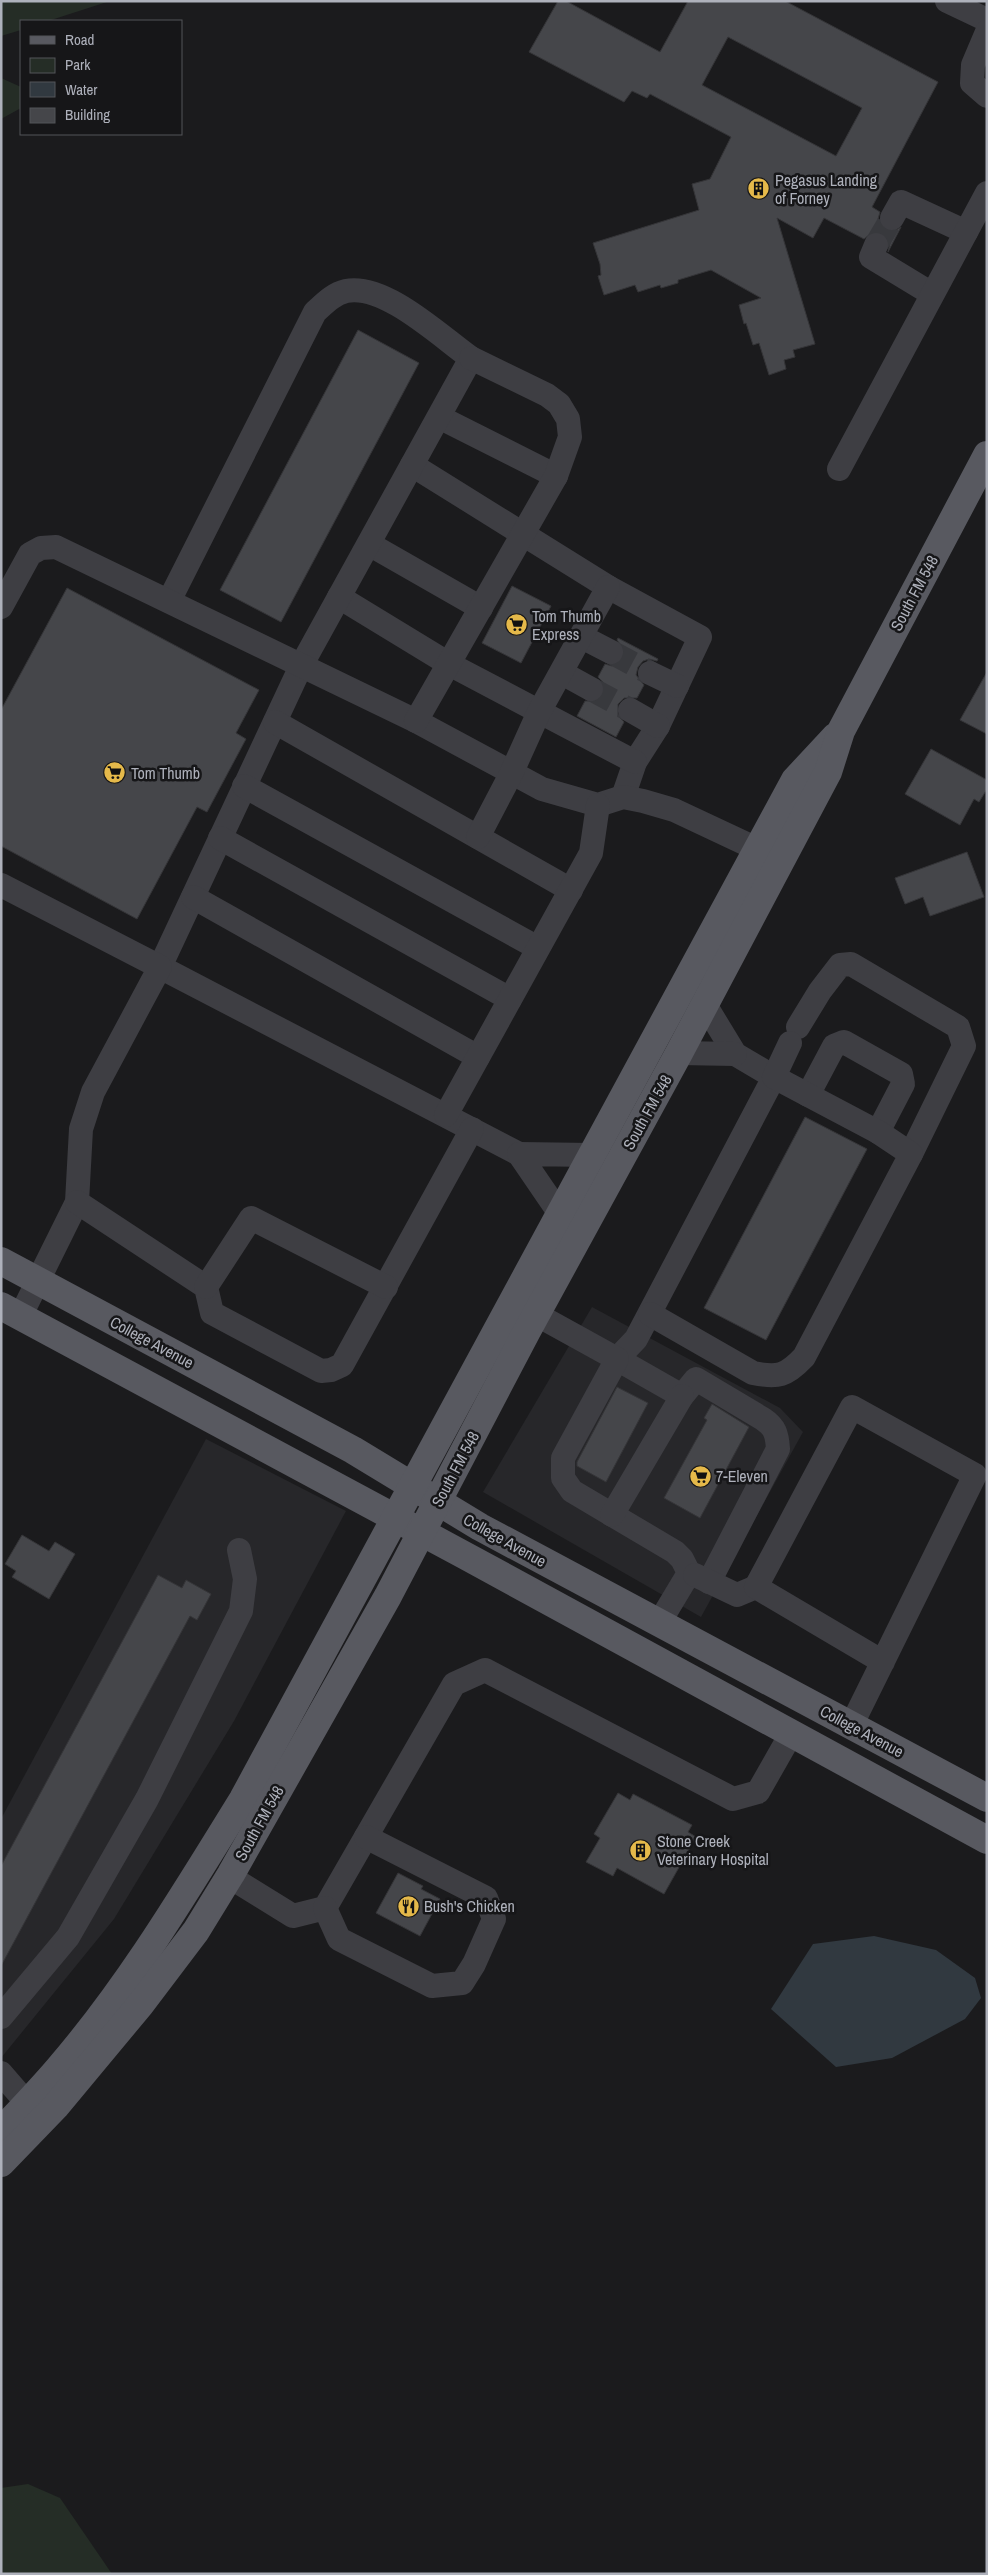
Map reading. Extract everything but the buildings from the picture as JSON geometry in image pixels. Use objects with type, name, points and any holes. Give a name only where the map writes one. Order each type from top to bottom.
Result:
[{"type":"main road","name":"South FM 548","points":[[1,2131],[59,2068],[115,1995],[188,1888],[243,1799],[592,1156],[769,854],[828,772],[841,731],[987,455]]},
{"type":"main road","name":"South FM 548","points":[[1,2163],[56,2106],[140,2005],[196,1931],[230,1874],[422,1532],[680,1053],[769,854]]},
{"type":"main road","name":"College Avenue","points":[[1,1261],[353,1450],[480,1527],[987,1798]]},
{"type":"main road","name":"College Avenue","points":[[11,1311],[422,1532],[987,1840]]},
{"type":"lane","points":[[947,1],[987,20]]},
{"type":"lane","points":[[987,32],[973,65],[972,82],[987,96]]},
{"type":"lane","points":[[839,470],[987,192]]},
{"type":"lane","points":[[892,218],[901,202],[966,232]]},
{"type":"lane","points":[[876,245],[871,257],[932,294]]},
{"type":"lane","points":[[169,601],[314,312],[332,297],[347,291],[366,291],[392,300],[471,358],[547,395],[559,404],[568,419],[570,437],[556,476],[416,721]]},
{"type":"lane","points":[[11,1311],[38,1280],[77,1202],[81,1129],[93,1092],[160,967],[301,666],[471,358]]},
{"type":"lane","points":[[439,417],[556,476]]},
{"type":"lane","points":[[412,465],[523,536],[608,587],[700,637],[658,726],[635,762],[624,797]]},
{"type":"lane","points":[[368,544],[480,608]]},
{"type":"lane","points":[[1,607],[30,554],[41,548],[56,547],[416,721],[542,790],[598,805],[624,797],[674,810],[769,854]]},
{"type":"lane","points":[[478,837],[511,774],[539,712],[608,587]]},
{"type":"lane","points":[[339,597],[449,664],[635,762]]},
{"type":"lane","points":[[582,637],[611,652]]},
{"type":"lane","points":[[562,673],[592,689]]},
{"type":"lane","points":[[650,673],[677,686]]},
{"type":"lane","points":[[630,710],[658,726]]},
{"type":"lane","points":[[274,722],[571,890]]},
{"type":"lane","points":[[244,786],[538,948]]},
{"type":"lane","points":[[446,1115],[591,853],[598,805]]},
{"type":"lane","points":[[220,838],[510,999]]},
{"type":"lane","points":[[1,885],[520,1154],[592,1156]]},
{"type":"lane","points":[[193,896],[478,1057]]},
{"type":"lane","points":[[650,1314],[753,1373],[772,1377],[790,1371],[804,1357],[911,1154],[964,1046],[958,1027],[851,964],[840,965],[820,990],[794,1035],[650,1314],[636,1338],[617,1359],[563,1458],[563,1478],[572,1491],[675,1552],[699,1577],[737,1595],[756,1587],[852,1407],[975,1475],[852,1726]]},
{"type":"lane","points":[[704,1003],[735,1054],[774,1077],[878,1132],[911,1154]]},
{"type":"lane","points":[[808,1095],[834,1046],[844,1042],[902,1074],[903,1084],[878,1132]]},
{"type":"lane","points":[[680,1053],[735,1054]]},
{"type":"lane","points":[[77,1202],[206,1287],[212,1313],[321,1371],[331,1370],[342,1365],[472,1129]]},
{"type":"lane","points":[[520,1154],[560,1214]]},
{"type":"lane","points":[[206,1287],[251,1218],[386,1287]]},
{"type":"lane","points":[[513,1301],[682,1396]]},
{"type":"lane","points":[[612,1515],[682,1396],[696,1379],[762,1419],[772,1426],[777,1435],[778,1449],[699,1577],[659,1623]]},
{"type":"lane","points":[[1,2017],[68,1937],[147,1800],[241,1611],[245,1579],[239,1550]]},
{"type":"lane","points":[[756,1587],[883,1662]]},
{"type":"lane","points":[[230,1874],[238,1882],[294,1916],[325,1908],[454,1684],[485,1670],[733,1799],[758,1792],[791,1734]]},
{"type":"lane","points":[[325,1908],[339,1939],[432,1986],[462,1983],[474,1964],[494,1919],[486,1898],[366,1837]]},
{"type":"lane","points":[[1,2073],[27,2103]]},
{"type":"shaded area","points":[[592,1307],[780,1408],[803,1432],[701,1617],[483,1492]]},
{"type":"shaded area","points":[[206,1439],[346,1511],[234,1721],[114,1919],[1,2058],[1,1819]]},
{"type":"green space","points":[[1,1],[110,1],[51,20],[20,20],[20,30],[1,36]]},
{"type":"green space","points":[[1,78],[20,87],[20,109],[1,119]]},
{"type":"green space","points":[[28,2484],[60,2498],[112,2574],[1,2574],[1,2488]]},
{"type":"water","points":[[874,1936],[936,1950],[975,1978],[981,1998],[965,2019],[892,2058],[836,2067],[771,2009],[813,1944]]},
{"type":"tunnel","points":[[876,245],[892,218]]},
{"type":"tunnel","points":[[611,652],[650,673]]},
{"type":"tunnel","points":[[591,689],[630,710]]},
{"type":"place","name":"Pegasus Landing of Forney","points":[[759,189]]},
{"type":"place","name":"Tom Thumb Express","points":[[516,625]]},
{"type":"place","name":"Tom Thumb","points":[[115,773]]},
{"type":"place","name":"7-Eleven","points":[[700,1476]]},
{"type":"place","name":"Stone Creek Veterinary Hospital","points":[[641,1850]]},
{"type":"place","name":"Bush's Chicken","points":[[408,1906]]}]
